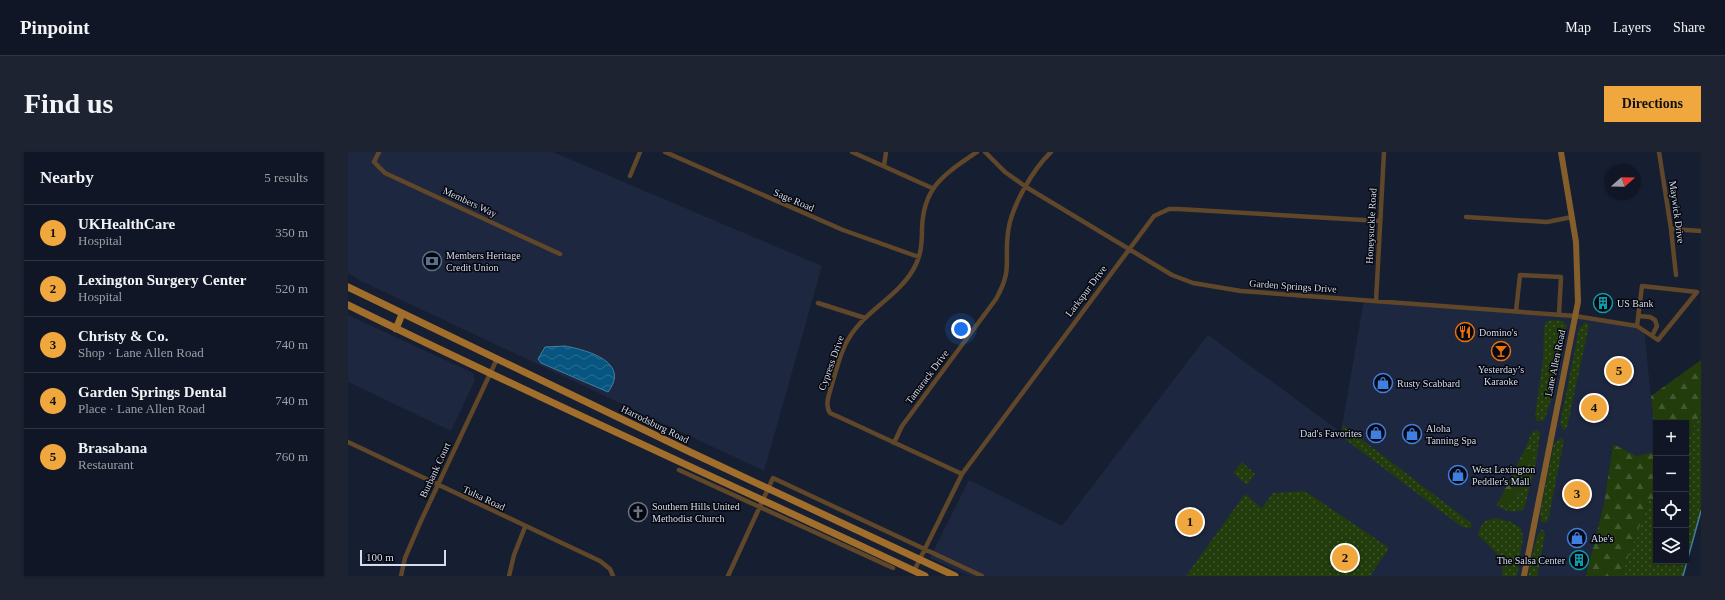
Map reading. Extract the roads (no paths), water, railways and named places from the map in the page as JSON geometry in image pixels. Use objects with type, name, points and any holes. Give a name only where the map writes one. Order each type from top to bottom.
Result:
[{"type":"main road","name":"Lane Allen Road","points":[[1524,576],[1578,302],[1578,265],[1572,217],[1561,152]]},
{"type":"main road","name":"Harrodsburg Road","points":[[348,287],[768,489],[955,576]]},
{"type":"main road","points":[[348,305],[490,374],[925,576]]},
{"type":"main road","points":[[396,329],[402,314]]},
{"type":"street","name":"Members Way","points":[[379,152],[374,162],[385,173],[560,254]]},
{"type":"street","points":[[630,176],[640,152]]},
{"type":"street","name":"Sage Road","points":[[664,152],[843,230],[919,257]]},
{"type":"street","points":[[852,152],[932,188]]},
{"type":"street","points":[[884,166],[886,152]]},
{"type":"street","name":"Cypress Drive","points":[[962,474],[830,413],[828,408],[829,396],[848,338],[865,318],[904,281],[913,270],[919,257],[922,243],[923,208],[932,188],[952,169],[977,152]]},
{"type":"street","name":"Garden Springs Drive","points":[[986,152],[1005,172],[1026,187],[1172,275],[1193,283],[1237,290],[1559,314],[1637,326]]},
{"type":"street","name":"Tamarack Drive","points":[[894,443],[902,426],[996,299],[1003,286],[1008,270],[1009,226],[1014,210],[1040,165],[1051,152]]},
{"type":"street","name":"Honeysuckle Road","points":[[1376,301],[1384,152]]},
{"type":"street","name":"Maywick Drive","points":[[1659,152],[1671,229],[1676,275]]},
{"type":"street","name":"Larkspur Drive","points":[[914,571],[962,474],[1154,216],[1169,209],[1380,221]]},
{"type":"street","points":[[1466,216],[1543,222],[1572,217]]},
{"type":"street","points":[[1671,229],[1701,231]]},
{"type":"street","points":[[1516,311],[1520,275],[1561,277],[1559,314]]},
{"type":"street","points":[[1642,286],[1699,292],[1658,340],[1637,326],[1642,286]]},
{"type":"street","points":[[818,303],[865,318]]},
{"type":"street","points":[[1639,316],[1650,317],[1655,320],[1657,326],[1652,336]]},
{"type":"street","name":"Burbank Court","points":[[401,576],[408,552],[497,359]]},
{"type":"street","name":"Tulsa Road","points":[[348,442],[600,562],[612,574]]},
{"type":"street","points":[[679,470],[893,568]]},
{"type":"street","points":[[728,576],[773,478],[982,576]]},
{"type":"street","points":[[509,576],[514,555],[525,527]]},
{"type":"water","points":[[565,346],[594,354],[610,365],[614,373],[614,382],[608,392],[541,363],[538,359],[545,347]]},
{"type":"waterway","points":[[1683,576],[1701,511]]},
{"type":"place","name":"Members Heritage Credit Union","points":[[432,261]]},
{"type":"place","name":"US Bank","points":[[1603,303]]},
{"type":"place","name":"Domino's","points":[[1465,332]]},
{"type":"place","name":"Yesterday’s Karaoke","points":[[1501,351]]},
{"type":"place","name":"Brasabana","points":[[1619,371]]},
{"type":"place","name":"Rusty Scabbard","points":[[1383,383]]},
{"type":"place","name":"Garden Springs Dental","points":[[1594,408]]},
{"type":"place","name":"Dad's Favorites","points":[[1376,433]]},
{"type":"place","name":"Aloha Tanning Spa","points":[[1412,434]]},
{"type":"place","name":"West Lexington Peddler's Mall","points":[[1458,475]]},
{"type":"place","name":"Christy & Co.","points":[[1577,494]]},
{"type":"place","name":"Southern Hills United Methodist Church","points":[[638,512]]},
{"type":"place","name":"UKHealthCare","points":[[1190,522]]},
{"type":"place","name":"Abe's","points":[[1577,538]]},
{"type":"place","name":"Lexington Surgery Center","points":[[1345,558]]},
{"type":"place","name":"The Salsa Center","points":[[1579,560]]}]
